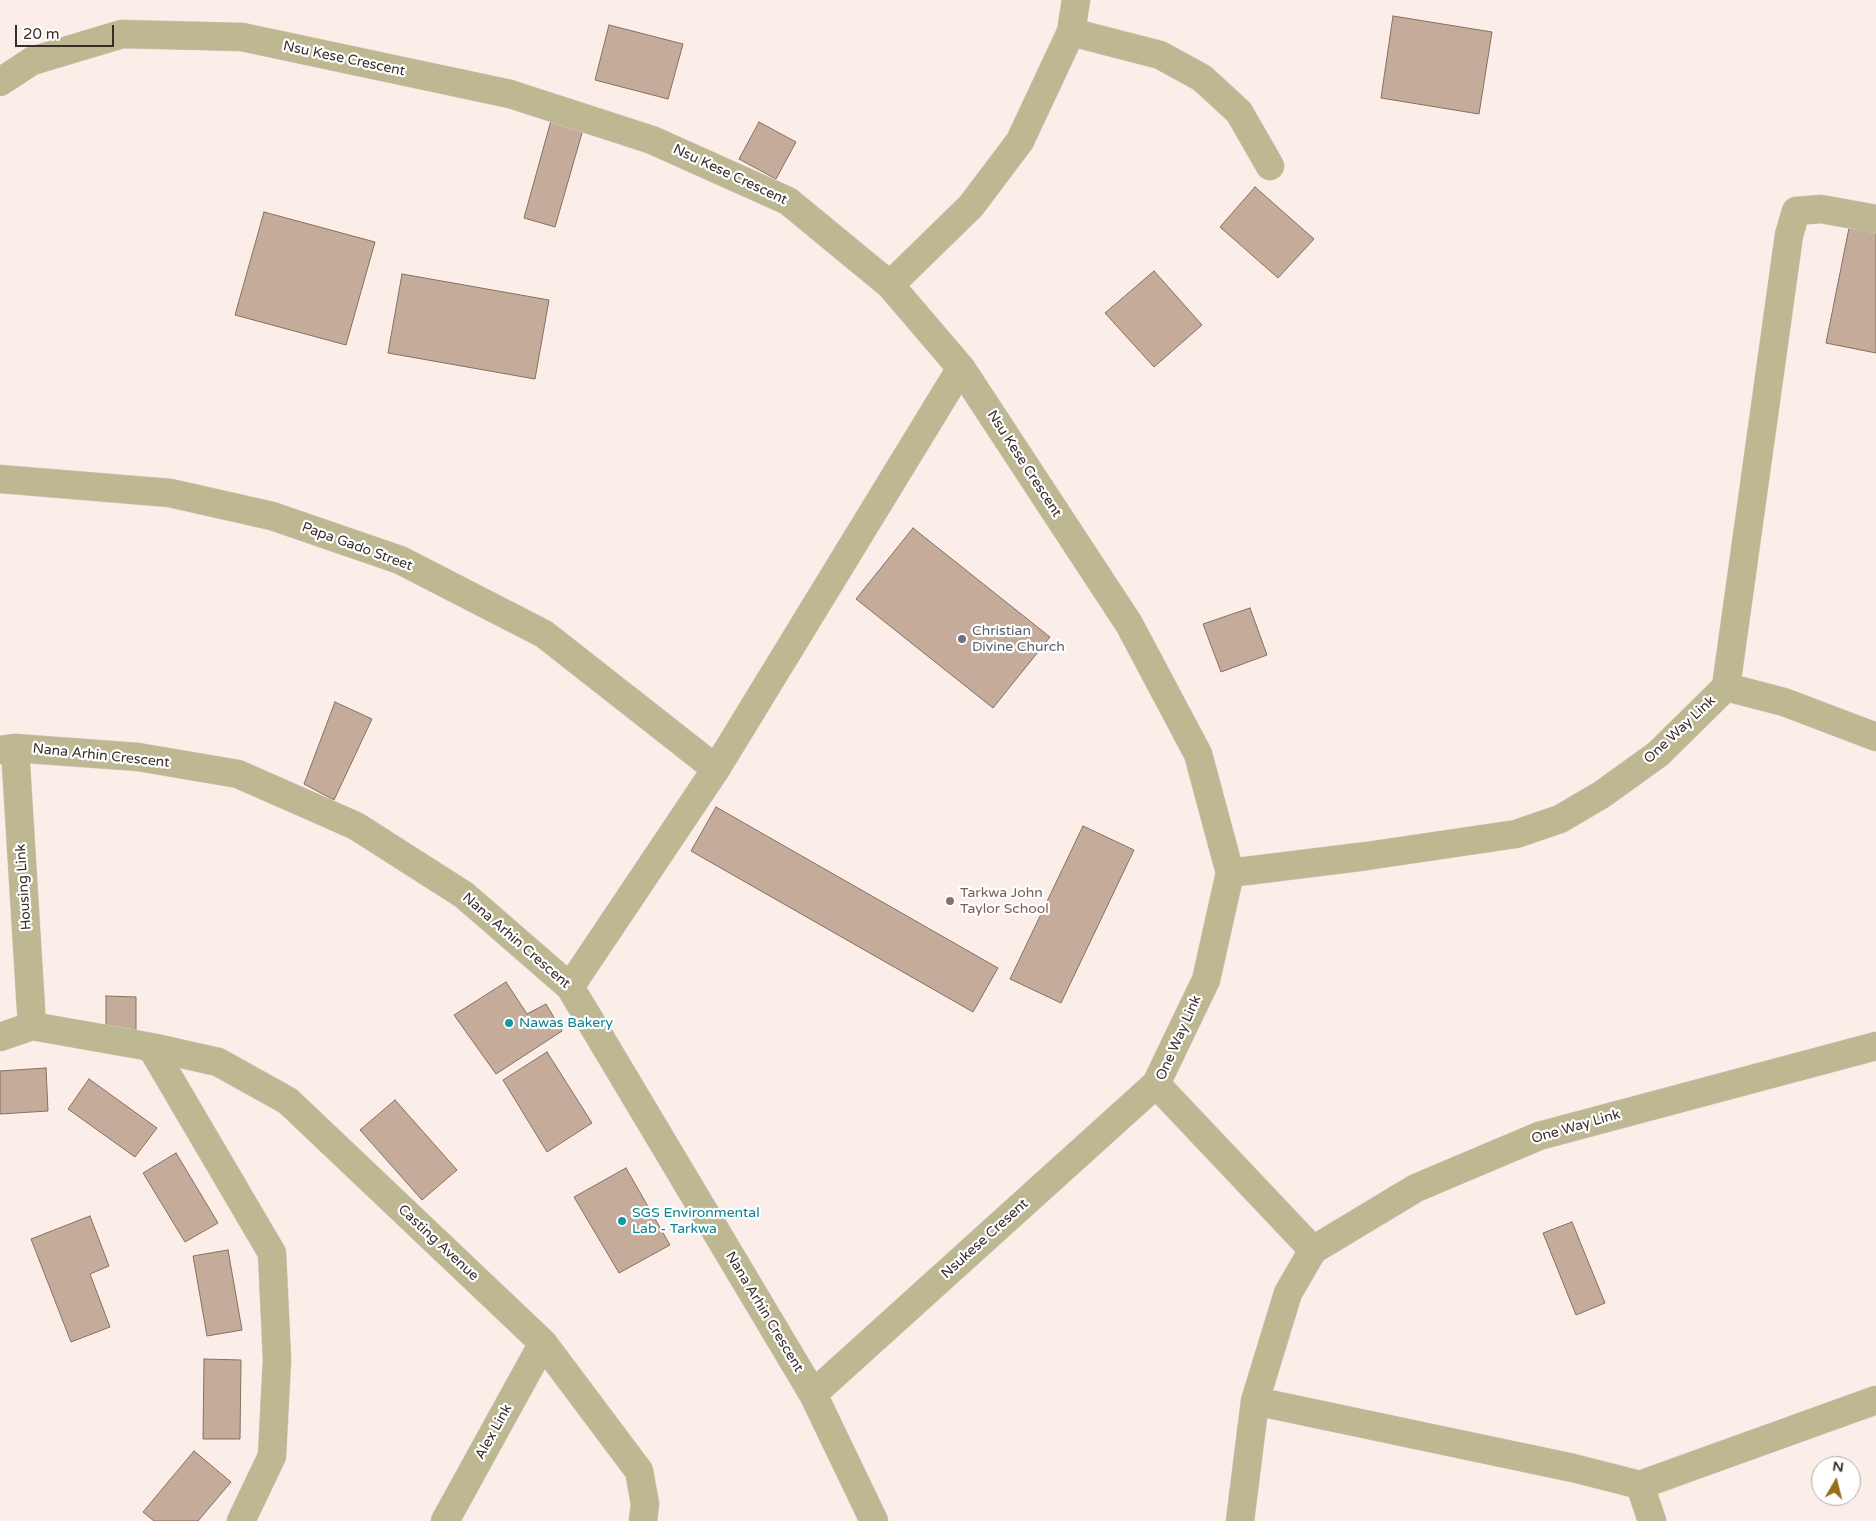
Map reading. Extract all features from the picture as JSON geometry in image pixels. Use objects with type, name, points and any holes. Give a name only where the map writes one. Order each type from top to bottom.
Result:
[{"type":"street","points":[[890,285],[971,206],[1020,140],[1071,32],[1076,0]]},
{"type":"street","points":[[1071,32],[1160,54],[1202,78],[1239,112],[1270,166]]},
{"type":"street","name":"Nsu Kese Crescent","points":[[0,82],[32,61],[122,34],[242,37],[510,94],[652,140],[788,201],[890,285],[961,368],[1134,632],[1198,754],[1230,873]]},
{"type":"street","points":[[1726,687],[1789,235],[1796,211],[1821,209],[1876,219]]},
{"type":"street","points":[[570,987],[716,769],[961,368]]},
{"type":"street","name":"Papa Gado Street","points":[[0,479],[170,493],[272,516],[400,560],[544,634],[716,769]]},
{"type":"street","name":"One Way Link","points":[[1876,737],[1784,702],[1726,687],[1658,754],[1601,795],[1560,819],[1516,834],[1376,855],[1230,873],[1206,980],[1156,1084],[1313,1250],[1416,1188],[1540,1136],[1876,1046]]},
{"type":"street","name":"Nana Arhin Crescent","points":[[8,749],[138,757],[238,774],[356,826],[464,895],[570,987],[813,1394],[874,1521]]},
{"type":"street","name":"Housing Link","points":[[8,749],[32,1026]]},
{"type":"street","points":[[0,1037],[32,1026]]},
{"type":"street","name":"Casting Avenue","points":[[32,1026],[151,1047],[218,1062],[288,1101],[543,1343],[639,1471],[645,1504],[643,1521]]},
{"type":"street","points":[[151,1047],[272,1253],[277,1359],[272,1456],[241,1521]]},
{"type":"street","name":"Nsukese Cresent","points":[[813,1394],[1156,1084]]},
{"type":"street","points":[[1240,1521],[1255,1401],[1288,1293],[1313,1250]]},
{"type":"street","name":"Alex Link","points":[[444,1521],[543,1343]]},
{"type":"street","points":[[1255,1401],[1573,1468],[1640,1485],[1876,1400]]},
{"type":"street","points":[[1640,1485],[1652,1521]]},
{"type":"building","points":[[1393,16],[1492,32],[1479,114],[1381,98]]},
{"type":"building","points":[[609,25],[683,44],[668,99],[595,80]]},
{"type":"building","points":[[552,117],[584,126],[555,227],[524,218]]},
{"type":"building","points":[[759,122],[796,142],[776,179],[739,159]]},
{"type":"building","points":[[1255,187],[1314,239],[1278,278],[1220,227]]},
{"type":"building","points":[[264,212],[375,242],[346,345],[235,315]]},
{"type":"building","points":[[1849,228],[1876,233],[1876,353],[1826,343]]},
{"type":"building","points":[[1154,271],[1202,325],[1154,367],[1105,313]]},
{"type":"building","points":[[402,274],[549,300],[535,379],[388,353]]},
{"type":"building","points":[[913,528],[1050,637],[993,708],[856,599]]},
{"type":"building","points":[[1250,608],[1267,655],[1221,672],[1203,624]]},
{"type":"building","points":[[335,702],[372,719],[334,800],[304,784]]},
{"type":"building","points":[[716,807],[998,968],[973,1012],[691,851]]},
{"type":"building","points":[[1083,826],[1134,850],[1061,1003],[1010,979]]},
{"type":"building","name":"Nawas Bakery","points":[[506,982],[527,1014],[546,1004],[562,1031],[496,1074],[454,1015]]},
{"type":"building","points":[[106,996],[136,997],[136,1033],[106,1033]]},
{"type":"building","points":[[547,1052],[592,1123],[547,1152],[503,1080]]},
{"type":"building","points":[[46,1068],[48,1111],[0,1114],[0,1071]]},
{"type":"building","points":[[89,1079],[157,1128],[135,1157],[68,1109]]},
{"type":"building","points":[[395,1100],[457,1170],[422,1200],[360,1130]]},
{"type":"building","points":[[176,1153],[218,1223],[185,1242],[143,1173]]},
{"type":"building","name":"SGS Environmental Lab - Tarkwa","points":[[626,1168],[670,1245],[619,1273],[574,1197]]},
{"type":"building","points":[[90,1216],[109,1266],[90,1274],[110,1327],[71,1342],[31,1239]]},
{"type":"building","points":[[1572,1222],[1605,1303],[1576,1315],[1543,1233]]},
{"type":"building","points":[[228,1250],[242,1330],[207,1336],[193,1256]]},
{"type":"building","points":[[204,1359],[241,1360],[240,1439],[203,1439]]},
{"type":"building","points":[[194,1451],[231,1482],[198,1521],[154,1521],[143,1512]]},
{"type":"place","name":"Christian Divine Church","points":[[962,639]]},
{"type":"place","name":"Tarkwa John Taylor School","points":[[950,901]]},
{"type":"place","name":"Nawas Bakery","points":[[509,1023]]},
{"type":"place","name":"SGS Environmental Lab - Tarkwa","points":[[622,1221]]}]
